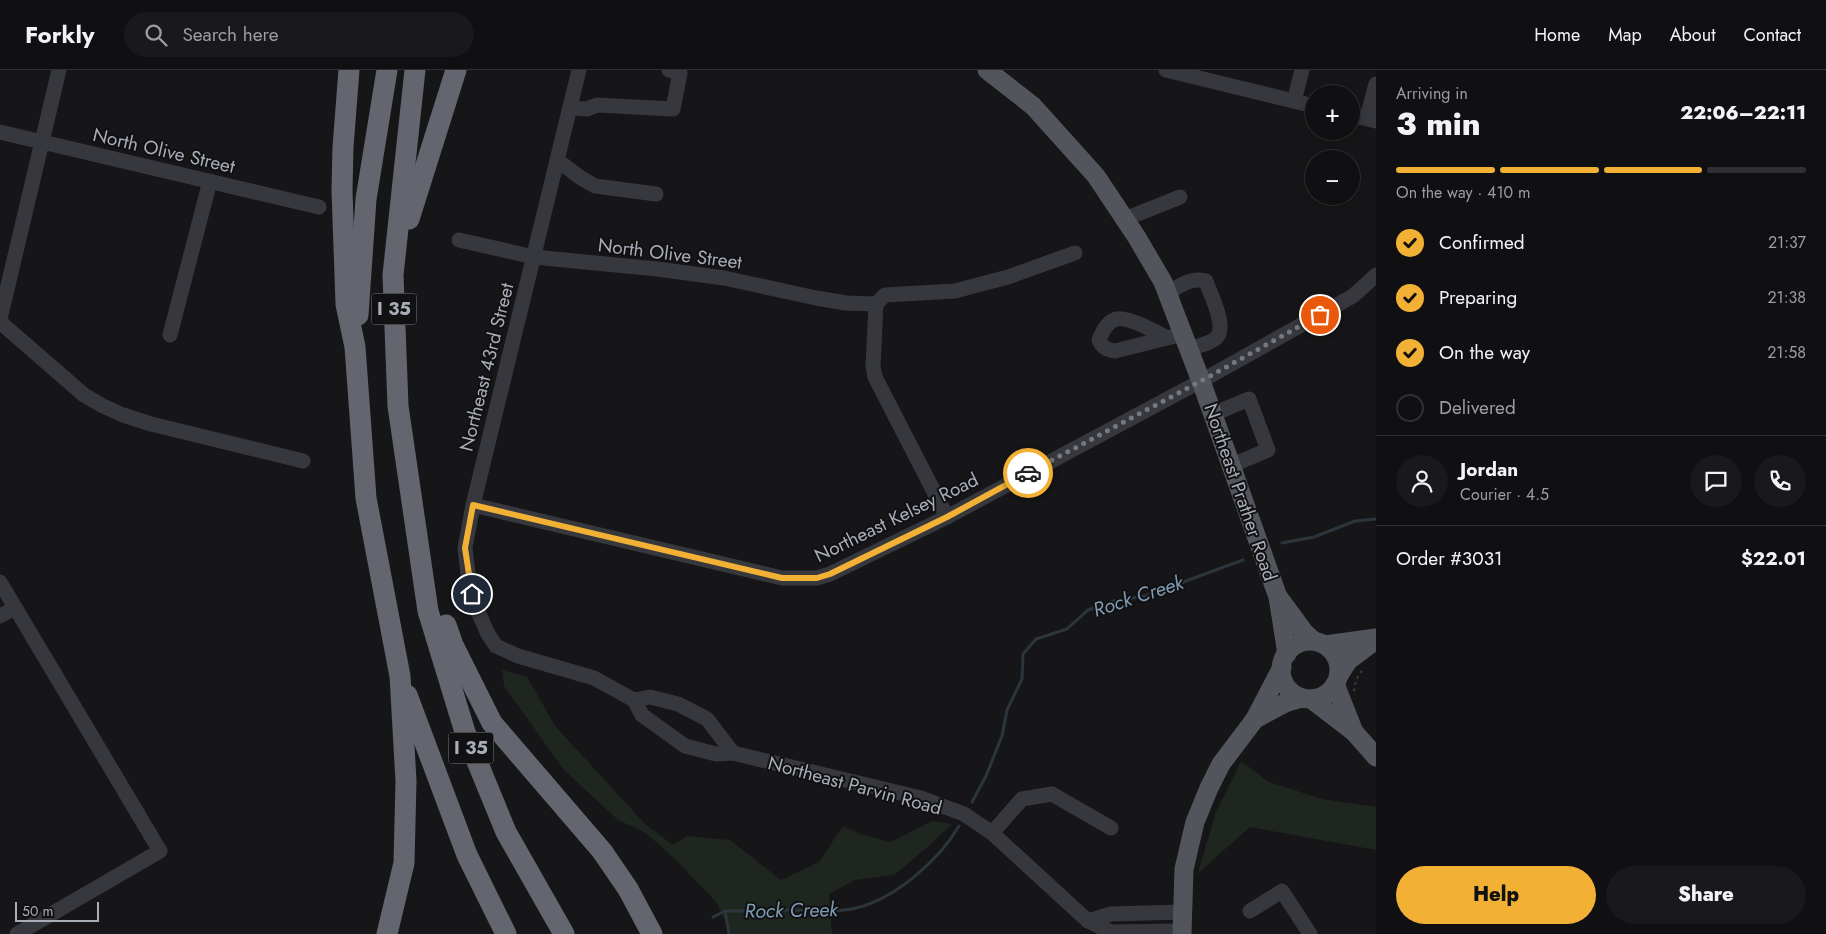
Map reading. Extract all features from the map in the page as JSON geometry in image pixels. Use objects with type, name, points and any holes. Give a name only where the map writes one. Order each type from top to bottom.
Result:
[{"type":"highway","points":[[350,70],[343,147],[342,200],[346,304],[355,348]]},
{"type":"highway","name":"I 35","points":[[388,70],[366,199],[355,348],[366,498],[400,676],[467,855],[506,934]]},
{"type":"highway","name":"I 35","points":[[415,70],[393,275],[398,406],[428,611],[465,732],[506,832],[564,934]]},
{"type":"highway","points":[[393,275],[414,198],[446,107],[456,70]]},
{"type":"highway","points":[[418,547],[453,645],[492,723],[602,851],[628,889],[652,934]]},
{"type":"highway","points":[[387,934],[404,863],[406,781],[400,676]]},
{"type":"main road","name":"Northeast Prather Road","points":[[987,70],[1034,106],[1096,176],[1163,282],[1180,340],[1201,381],[1214,414],[1278,597],[1284,661]]},
{"type":"main road","name":"Northeast Prather Road","points":[[1278,597],[1304,632],[1320,643]]},
{"type":"main road","points":[[1376,639],[1299,644],[1284,661],[1282,677],[1286,686],[1293,693],[1307,698],[1354,732],[1376,757]]},
{"type":"main road","points":[[1307,698],[1321,697],[1329,692],[1348,661],[1376,639]]},
{"type":"main road","points":[[1320,643],[1336,658],[1337,680],[1343,706],[1354,732]]},
{"type":"main road","name":"Northeast Parvin Road","points":[[1181,926],[1184,869],[1195,822],[1221,764],[1254,719],[1284,661]]},
{"type":"main road","name":"Northeast Parvin Road","points":[[1254,719],[1285,703],[1307,698]]},
{"type":"street","points":[[59,70],[0,321],[84,395],[103,406],[151,424],[303,461]]},
{"type":"street","name":"Northeast 43rd Street","points":[[518,656],[496,646],[488,634],[475,605],[469,583],[465,548],[473,505],[579,70]]},
{"type":"street","points":[[570,108],[588,109],[597,105],[673,109],[680,73],[669,70]]},
{"type":"street","points":[[1166,70],[1305,104]]},
{"type":"street","points":[[1294,101],[1302,70]]},
{"type":"street","points":[[1371,120],[1376,84]]},
{"type":"street","name":"North Olive Street","points":[[0,132],[319,207]]},
{"type":"street","points":[[557,160],[595,186],[656,194]]},
{"type":"street","points":[[170,335],[210,181]]},
{"type":"street","points":[[1124,219],[1180,197]]},
{"type":"street","name":"North Olive Street","points":[[459,240],[534,257],[657,269],[724,278],[816,298],[876,304]]},
{"type":"street","points":[[947,517],[875,377],[876,304],[885,295],[955,291],[1008,277],[1076,253]]},
{"type":"street","name":"Northeast Kelsey Road","points":[[473,505],[782,578],[817,578],[830,574],[947,517],[1201,381],[1353,296],[1376,275]]},
{"type":"street","points":[[1167,293],[1187,282],[1197,279],[1206,281],[1221,323],[1215,339],[1180,340]]},
{"type":"street","points":[[1214,414],[1250,399],[1268,450],[1232,465]]},
{"type":"street","points":[[0,582],[160,851],[16,934]]},
{"type":"street","points":[[0,616],[15,608]]},
{"type":"street","name":"Northeast Parvin Road","points":[[518,656],[594,678],[634,700],[642,715],[685,746],[716,754],[733,753],[921,798],[964,814],[992,833],[1088,921],[1111,932],[1181,926]]},
{"type":"street","points":[[634,700],[650,697],[678,704],[707,719],[733,753]]},
{"type":"street","points":[[992,833],[1022,799],[1052,794],[1111,828]]},
{"type":"street","points":[[1250,911],[1282,891],[1310,934]]},
{"type":"path","points":[[1343,706],[1356,703],[1354,691],[1356,680],[1366,664],[1357,655]]},
{"type":"shaded area","points":[[502,670],[527,677],[556,727],[646,825],[673,845],[687,836],[730,840],[781,880],[819,862],[843,826],[863,835],[891,842],[932,821],[952,824],[894,875],[855,880],[829,894],[832,934],[731,934],[717,903],[674,858],[646,833],[618,820],[564,770],[504,686]]},
{"type":"shaded area","points":[[1241,761],[1269,782],[1322,799],[1376,807],[1376,850],[1250,827],[1198,873],[1216,812]]},
{"type":"waterway","name":"Rock Creek","points":[[1282,543],[1314,537],[1355,521],[1376,519]]},
{"type":"waterway","name":"Rock Creek","points":[[972,802],[986,776],[1002,736],[1007,710],[1022,679],[1023,654],[1036,639],[1067,629],[1088,610],[1114,601],[1145,596],[1243,560]]},
{"type":"waterway","name":"Rock Creek","points":[[713,917],[725,911],[836,911],[856,908],[871,903],[900,887],[928,865],[959,826]]},
{"type":"waterway","points":[[725,911],[729,934]]},
{"type":"way so far","points":[[1028,473],[1320,315]]},
{"type":"route","points":[[472,594],[465,548],[473,505],[782,578],[804,579],[830,574],[947,517],[1028,473]]}]
